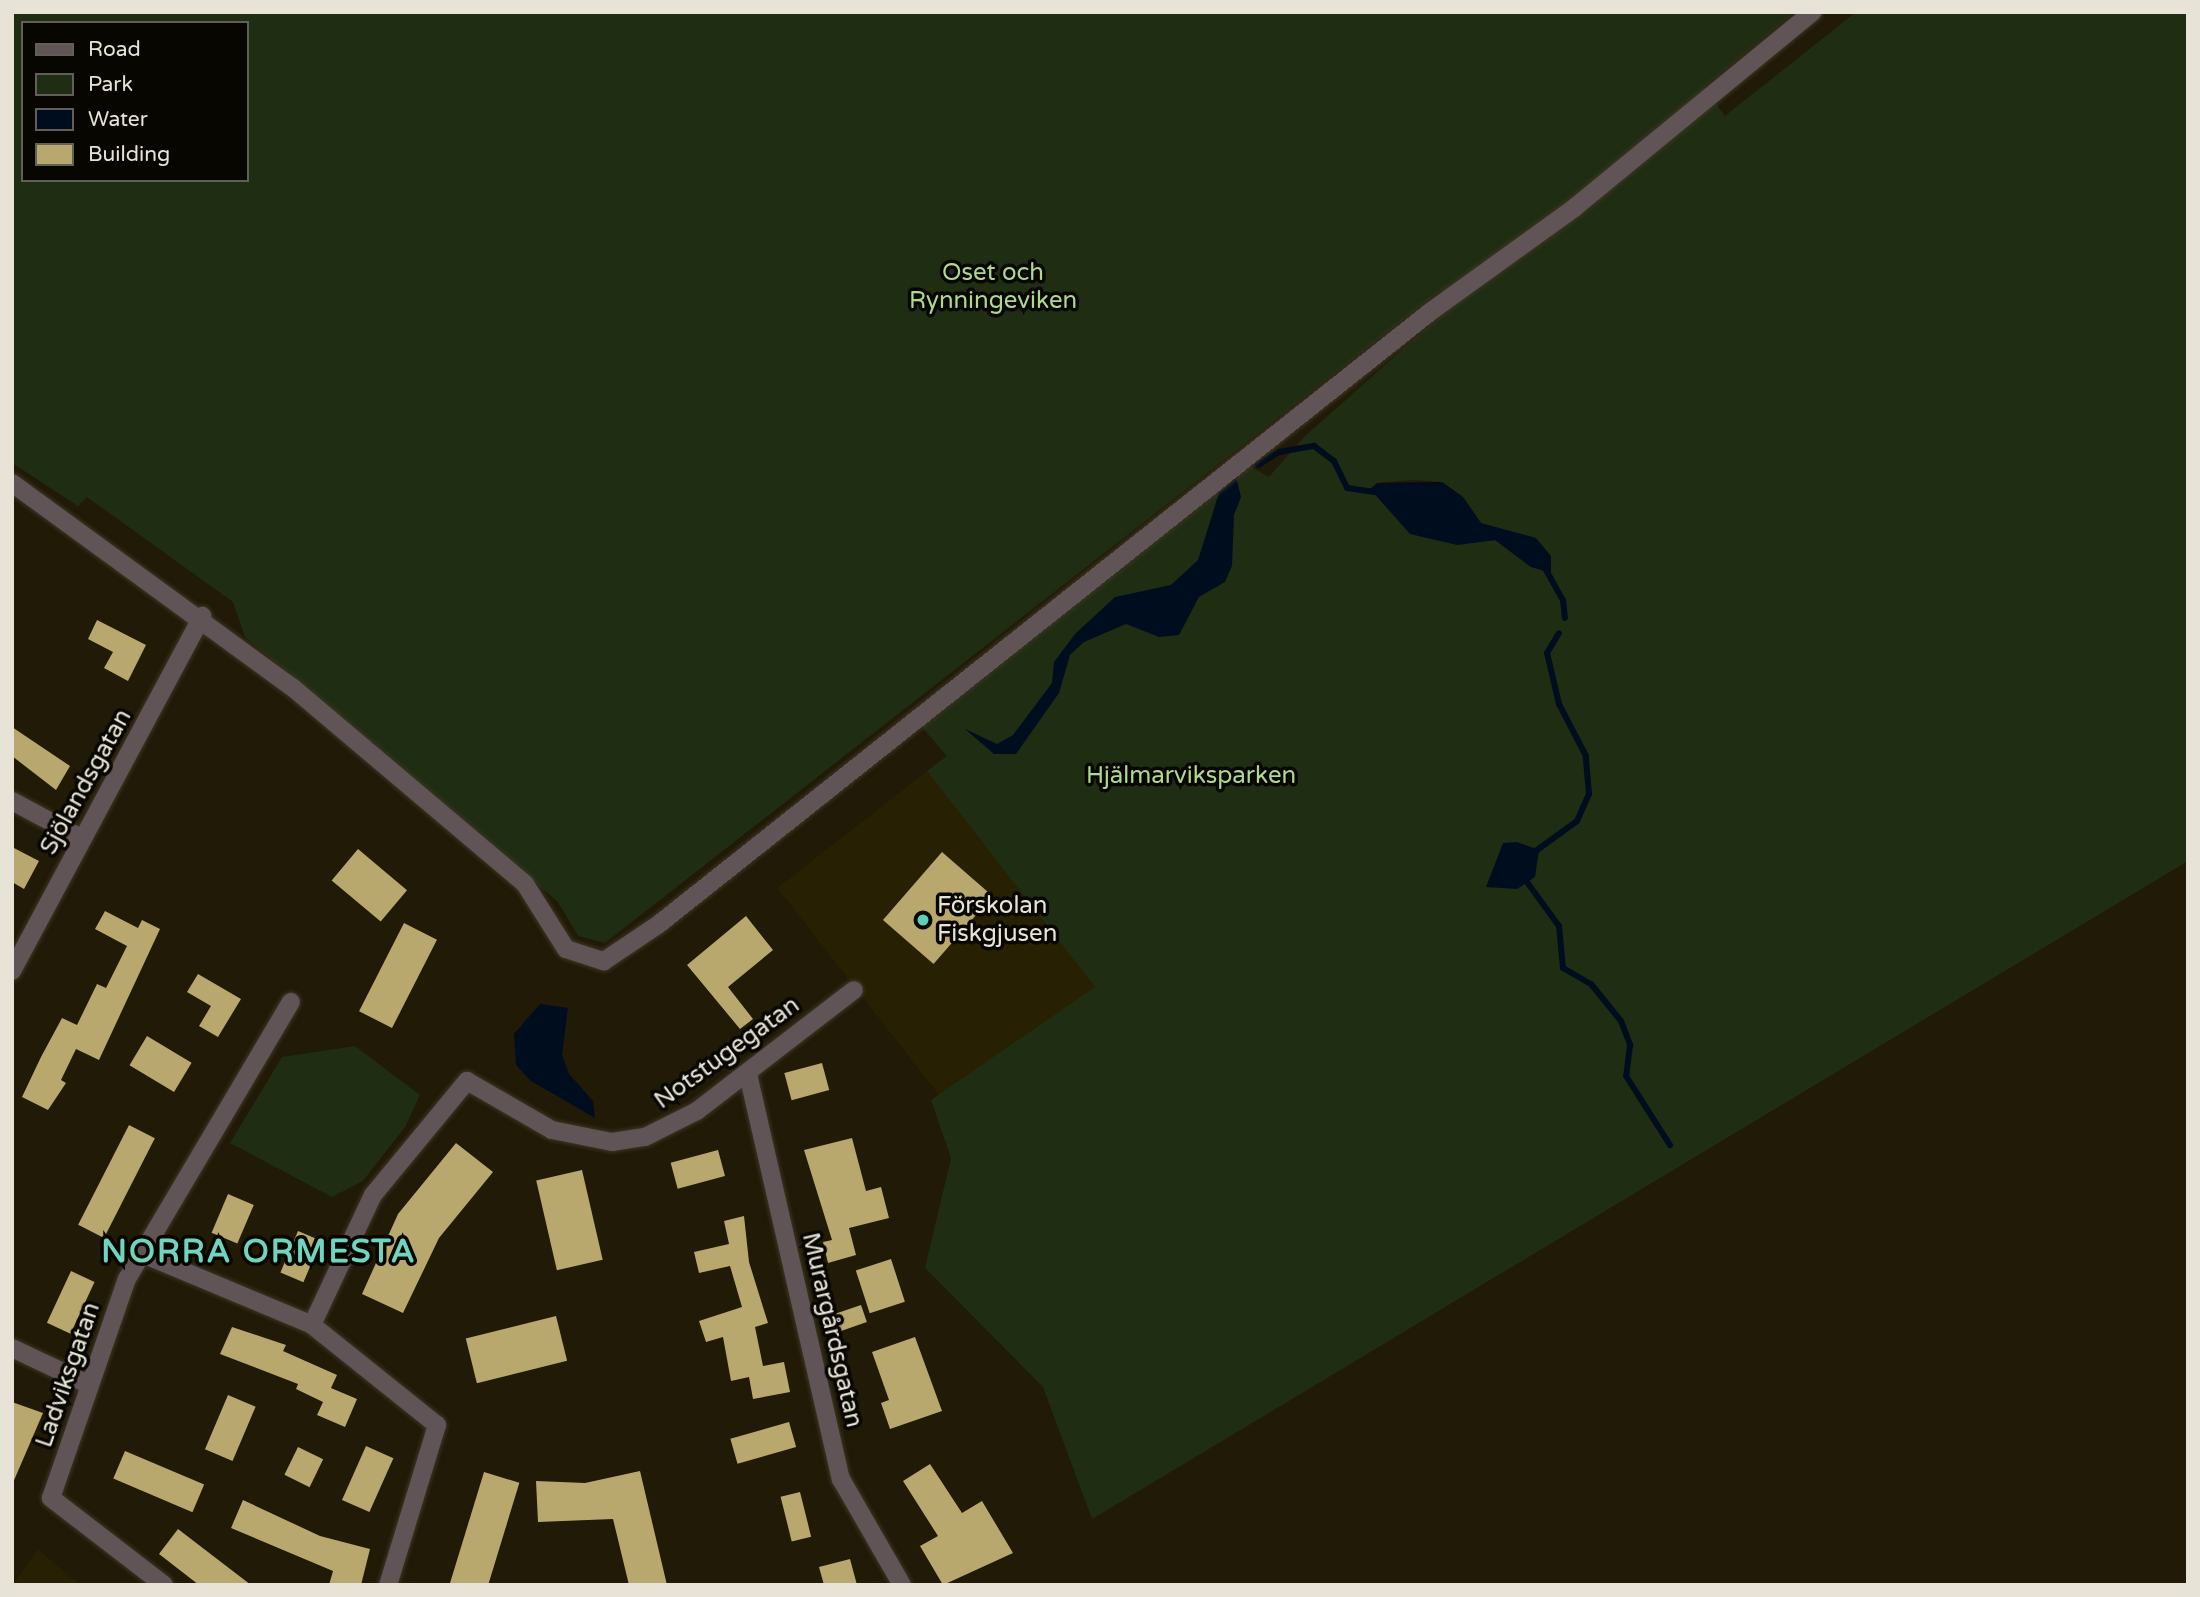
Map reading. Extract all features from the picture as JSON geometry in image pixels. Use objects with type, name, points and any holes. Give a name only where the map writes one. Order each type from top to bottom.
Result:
[{"type":"street","points":[[12,483],[201,616],[525,884],[566,949],[604,961],[659,924],[1430,312],[1574,208],[1813,12]]},
{"type":"street","name":"Sjölandsgatan","points":[[12,971],[201,616]]},
{"type":"street","points":[[12,801],[81,838]]},
{"type":"street","name":"Notstugegatan","points":[[312,1325],[373,1195],[467,1081],[552,1130],[612,1142],[672,1126],[748,1074],[853,990]]},
{"type":"street","name":"Ladviksgatan","points":[[164,1585],[51,1498],[127,1279],[145,1255],[291,1002]]},
{"type":"street","name":"Murargårdsgatan","points":[[748,1074],[841,1479],[902,1585]]},
{"type":"street","points":[[145,1255],[312,1325],[439,1429],[388,1585]]},
{"type":"street","points":[[12,1348],[90,1385]]},
{"type":"shaded area","name":"Förskolan Fiskgjusen","points":[[927,771],[1096,987],[946,1104],[777,888]]},
{"type":"shaded area","points":[[38,1549],[80,1585],[12,1585]]},
{"type":"green space","points":[[12,12],[1795,12],[1704,87],[1725,116],[1856,12],[2188,12],[2188,861],[1092,1519],[1043,1387],[925,1268],[951,1158],[931,1100],[1095,987],[927,771],[947,756],[921,726],[1248,465],[1269,477],[1305,436],[1448,309],[1440,291],[605,943],[578,936],[558,902],[245,637],[233,602],[87,497],[78,506],[12,463]],"holes":[[[1414,480],[1442,482],[1463,497],[1481,523],[1497,528],[1551,572],[1531,567],[1495,540],[1457,545],[1377,483]]]},
{"type":"green space","points":[[355,1046],[420,1095],[405,1127],[363,1181],[332,1197],[230,1143],[282,1057]]},
{"type":"water","points":[[1236,477],[1241,497],[1234,515],[1232,566],[1225,582],[1199,597],[1179,635],[1159,637],[1126,624],[1084,642],[1070,655],[1059,693],[1016,754],[994,754],[965,729],[997,744],[1013,735],[1052,683],[1054,662],[1075,634],[1115,597],[1171,585],[1198,560],[1219,493]]},
{"type":"water","points":[[1442,482],[1463,497],[1481,523],[1536,538],[1551,556],[1551,573],[1531,567],[1495,540],[1457,545],[1410,534],[1370,489],[1377,483]]},
{"type":"water","points":[[1517,842],[1539,850],[1535,877],[1517,889],[1486,887],[1503,843]]},
{"type":"water","points":[[540,1004],[568,1008],[562,1055],[569,1074],[593,1101],[595,1118],[531,1081],[516,1065],[514,1034]]},
{"type":"building","points":[[97,620],[146,645],[128,681],[104,668],[113,652],[88,639]]},
{"type":"building","points":[[12,727],[70,766],[56,790],[12,756]]},
{"type":"building","points":[[12,847],[39,861],[24,889],[12,882]]},
{"type":"building","points":[[358,849],[407,890],[381,922],[332,880]]},
{"type":"building","points":[[942,852],[993,896],[934,964],[883,920]]},
{"type":"building","points":[[105,911],[138,928],[142,920],[160,929],[99,1060],[76,1049],[61,1080],[66,1083],[48,1110],[22,1097],[41,1057],[62,1018],[77,1025],[97,984],[106,988],[127,946],[95,929]]},
{"type":"building","points":[[746,916],[773,950],[728,987],[753,1019],[740,1029],[687,965]]},
{"type":"building","points":[[404,923],[437,940],[392,1028],[359,1011]]},
{"type":"building","points":[[198,974],[241,999],[218,1037],[199,1026],[211,1006],[187,992]]},
{"type":"building","points":[[147,1036],[192,1063],[174,1092],[129,1065]]},
{"type":"building","points":[[822,1063],[829,1090],[792,1100],[784,1073]]},
{"type":"building","points":[[129,1125],[155,1138],[104,1238],[78,1225]]},
{"type":"building","points":[[852,1138],[866,1191],[881,1187],[889,1218],[849,1228],[856,1255],[828,1263],[823,1242],[832,1240],[804,1150]]},
{"type":"building","points":[[456,1143],[493,1172],[439,1238],[403,1313],[362,1294],[398,1214]]},
{"type":"building","points":[[718,1150],[725,1176],[678,1189],[671,1163]]},
{"type":"building","points":[[582,1170],[603,1260],[557,1270],[536,1181]]},
{"type":"building","points":[[228,1194],[254,1205],[237,1244],[212,1233]]},
{"type":"building","points":[[744,1216],[749,1262],[768,1323],[755,1327],[763,1366],[784,1362],[790,1392],[753,1399],[749,1377],[731,1381],[723,1337],[706,1342],[699,1321],[742,1307],[730,1266],[699,1273],[694,1252],[729,1244],[724,1221]]},
{"type":"building","points":[[298,1231],[321,1241],[303,1282],[280,1272]]},
{"type":"building","points":[[891,1259],[905,1302],[870,1313],[856,1270]]},
{"type":"building","points":[[71,1271],[95,1282],[70,1334],[47,1323]]},
{"type":"building","points":[[861,1305],[867,1322],[840,1331],[835,1314]]},
{"type":"building","points":[[556,1316],[567,1361],[477,1383],[466,1338]]},
{"type":"building","points":[[232,1327],[286,1345],[283,1351],[337,1375],[331,1388],[357,1399],[345,1427],[317,1415],[323,1402],[296,1389],[298,1384],[220,1354]]},
{"type":"building","points":[[915,1337],[942,1411],[890,1429],[881,1403],[889,1400],[872,1352]]},
{"type":"building","points":[[228,1395],[256,1407],[233,1461],[205,1449]]},
{"type":"building","points":[[12,1402],[43,1413],[12,1485]]},
{"type":"building","points":[[789,1422],[796,1447],[738,1464],[730,1439]]},
{"type":"building","points":[[366,1446],[393,1458],[369,1512],[342,1500]]},
{"type":"building","points":[[298,1447],[323,1459],[310,1487],[284,1475]]},
{"type":"building","points":[[125,1451],[204,1485],[192,1512],[113,1479]]},
{"type":"building","points":[[930,1464],[962,1513],[982,1501],[1013,1553],[943,1585],[920,1546],[938,1536],[903,1481]]},
{"type":"building","points":[[640,1471],[667,1585],[629,1585],[613,1519],[538,1522],[536,1481],[585,1483]]},
{"type":"building","points":[[484,1472],[519,1483],[488,1585],[450,1585]]},
{"type":"building","points":[[800,1492],[811,1537],[792,1541],[781,1497]]},
{"type":"building","points":[[243,1500],[320,1536],[370,1549],[361,1585],[329,1585],[333,1571],[231,1528]]},
{"type":"building","points":[[178,1529],[251,1585],[199,1585],[159,1554]]},
{"type":"building","points":[[850,1559],[857,1585],[824,1585],[819,1567]]},
{"type":"waterway","points":[[1258,465],[1279,452],[1314,446],[1334,461],[1347,488],[1377,492]]},
{"type":"waterway","points":[[1545,568],[1563,600],[1565,618]]},
{"type":"waterway","points":[[1533,853],[1577,821],[1589,794],[1586,756],[1559,704],[1547,653],[1559,633]]},
{"type":"waterway","points":[[1524,878],[1559,926],[1563,968],[1591,984],[1621,1021],[1630,1045],[1626,1076],[1670,1145]]},
{"type":"place","name":"Förskolan Fiskgjusen","points":[[923,920]]},
{"type":"district","name":"NORRA ORMESTA","points":[[259,1252]]},
{"type":"park label","name":"Oset och Rynningeviken","points":[[993,287]]},
{"type":"park label","name":"Hjälmarviksparken","points":[[1191,776]]}]
